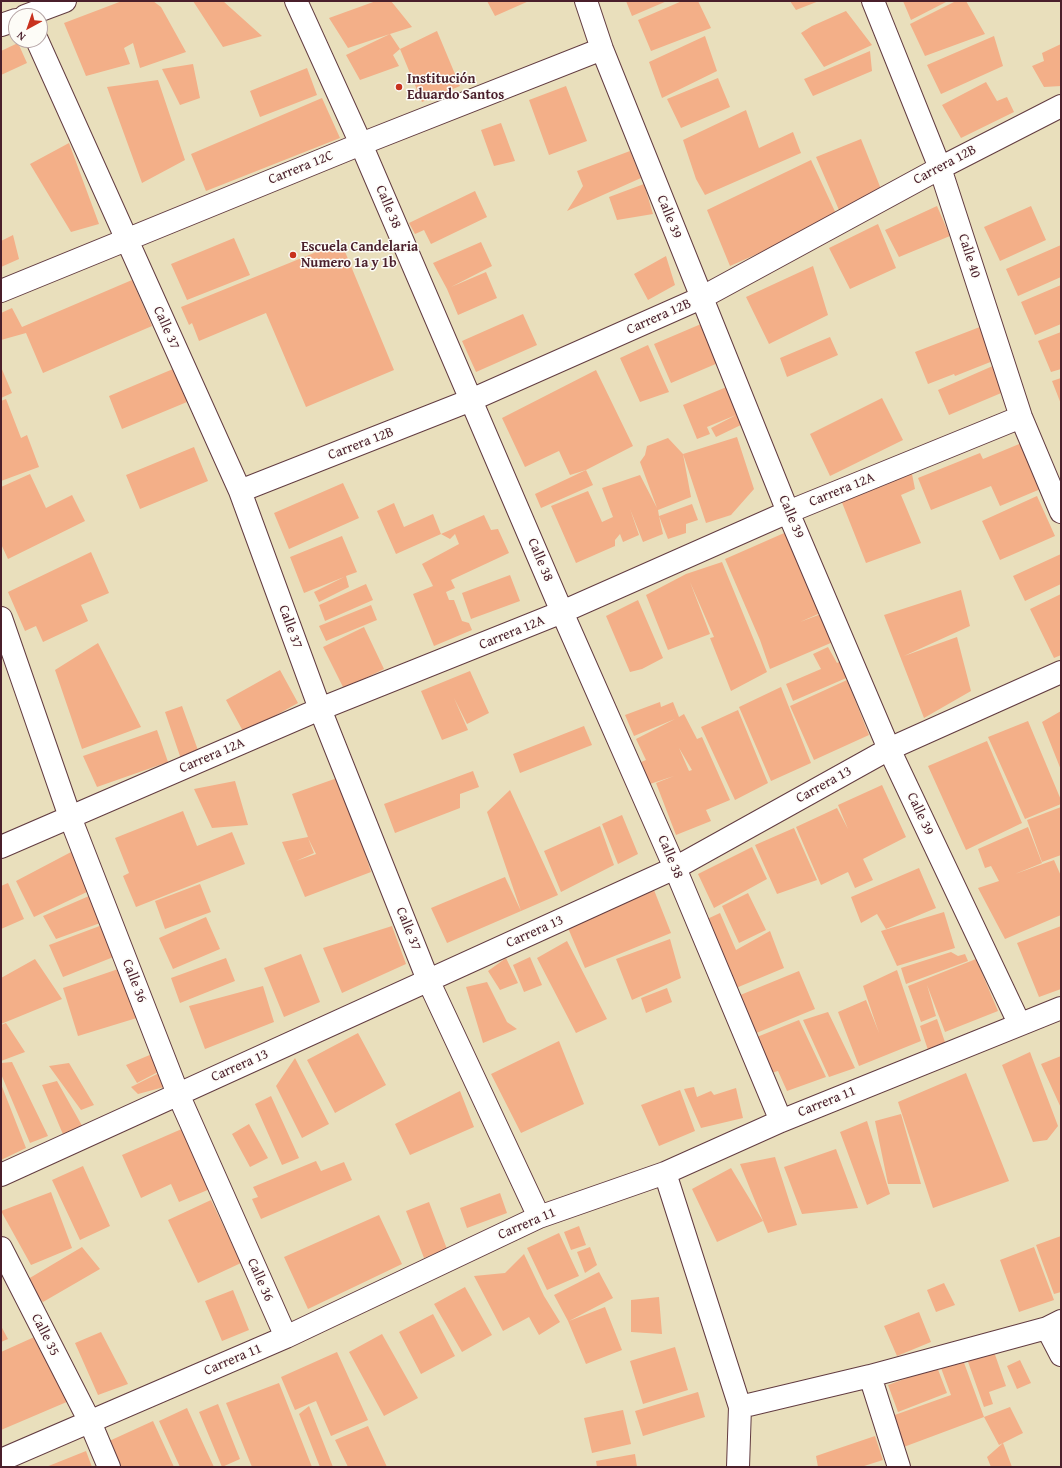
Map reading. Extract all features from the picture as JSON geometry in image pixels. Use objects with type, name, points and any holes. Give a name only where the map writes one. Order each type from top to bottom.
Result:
[{"type":"street","points":[[47,8],[65,1]]},
{"type":"street","name":"Calle 38","points":[[296,1],[361,144],[562,612],[675,868],[781,1121]]},
{"type":"street","name":"Calle 39","points":[[586,1],[602,49],[788,512],[890,749],[1020,1023]]},
{"type":"street","name":"Calle 40","points":[[873,1],[940,168],[1021,417],[1061,512]]},
{"type":"street","name":"Calle 37","points":[[41,48],[240,491],[320,709],[428,980],[539,1217]]},
{"type":"street","name":"Carrera 12C","points":[[1,291],[361,144],[602,49]]},
{"type":"street","name":"Carrera 12B","points":[[240,491],[471,400],[701,298],[940,168],[1061,106]]},
{"type":"street","name":"Carrera 12A","points":[[1,847],[320,709],[562,612],[788,512],[1021,417]]},
{"type":"street","name":"Calle 36","points":[[1,618],[70,817],[178,1094],[286,1337]]},
{"type":"street","name":"Carrera 13","points":[[1,1176],[675,868],[890,749],[1061,672]]},
{"type":"street","name":"Carrera 11","points":[[1,1460],[286,1337],[539,1217],[665,1173],[781,1121],[1020,1023],[1061,1008]]},
{"type":"street","points":[[665,1173],[740,1407],[738,1467]]},
{"type":"street","name":"Calle 35","points":[[1,1248],[90,1422],[109,1467]]},
{"type":"street","points":[[740,1407],[870,1376],[1054,1324],[1061,1355]]},
{"type":"street","points":[[870,1376],[899,1467]]},
{"type":"building","points":[[122,1],[153,1],[161,7],[186,52],[140,68],[133,43],[124,48],[130,64],[86,76],[64,23]]},
{"type":"building","points":[[193,1],[223,1],[262,36],[223,47]]},
{"type":"building","points":[[376,1],[391,1],[412,27],[348,48],[329,18]]},
{"type":"building","points":[[487,1],[529,1],[495,16]]},
{"type":"building","points":[[626,1],[667,1],[632,16]]},
{"type":"building","points":[[682,1],[698,1],[711,28],[651,51],[638,20]]},
{"type":"building","points":[[790,1],[819,1],[796,10]]},
{"type":"building","points":[[903,1],[948,1],[911,20]]},
{"type":"building","points":[[956,1],[966,1],[985,34],[925,56],[910,24]]},
{"type":"building","points":[[846,11],[872,45],[824,67],[801,33],[812,26]]},
{"type":"building","points":[[437,31],[460,86],[422,102],[400,49]]},
{"type":"building","points":[[390,34],[400,49],[393,55],[399,66],[360,80],[346,55]]},
{"type":"building","points":[[705,36],[717,71],[662,98],[649,62]]},
{"type":"building","points":[[994,36],[1003,66],[941,94],[927,65]]},
{"type":"building","points":[[1061,44],[1061,86],[1044,87],[1032,66],[1044,61],[1042,53]]},
{"type":"building","points":[[8,48],[20,48],[27,63],[1,75],[1,51]]},
{"type":"building","points":[[870,51],[872,71],[813,96],[804,79]]},
{"type":"building","points":[[193,64],[200,98],[180,105],[162,69]]},
{"type":"building","points":[[307,68],[317,95],[260,117],[250,91]]},
{"type":"building","points":[[718,78],[730,107],[681,128],[667,99]]},
{"type":"building","points":[[158,80],[185,160],[142,183],[107,87]]},
{"type":"building","points":[[986,82],[997,101],[1007,97],[1014,112],[961,138],[942,105]]},
{"type":"building","points":[[566,86],[587,141],[549,155],[529,100]]},
{"type":"building","points":[[322,98],[340,138],[206,191],[191,154]]},
{"type":"building","points":[[746,110],[759,148],[793,132],[801,153],[705,195],[696,179],[683,140]]},
{"type":"building","points":[[501,123],[515,161],[494,166],[481,130]]},
{"type":"building","points":[[861,139],[881,189],[839,210],[816,157]]},
{"type":"building","points":[[69,143],[99,224],[71,232],[30,164]]},
{"type":"building","points":[[630,151],[641,178],[567,211],[583,186],[577,171]]},
{"type":"building","points":[[811,160],[838,218],[730,266],[707,210]]},
{"type":"building","points":[[644,184],[653,214],[617,220],[609,197]]},
{"type":"building","points":[[475,191],[487,217],[431,244],[424,230],[415,234],[409,223]]},
{"type":"building","points":[[937,206],[950,236],[899,257],[885,230]]},
{"type":"building","points":[[1031,206],[1046,240],[1000,261],[984,227]]},
{"type":"building","points":[[878,224],[896,268],[850,289],[829,248]]},
{"type":"building","points":[[13,235],[19,259],[1,267],[1,241]]},
{"type":"building","points":[[234,238],[250,275],[187,300],[171,264]]},
{"type":"building","points":[[341,242],[394,370],[306,407],[266,313],[199,341],[192,323],[189,325],[181,307]]},
{"type":"building","points":[[481,242],[492,266],[451,287],[486,272],[497,298],[458,315],[447,289],[433,263]]},
{"type":"building","points":[[1061,245],[1061,277],[1018,296],[1006,269]]},
{"type":"building","points":[[666,256],[675,285],[648,300],[634,274]]},
{"type":"building","points":[[813,266],[828,315],[769,344],[746,297]]},
{"type":"building","points":[[132,280],[152,326],[43,373],[26,333],[1,340],[1,313],[12,308],[22,327]]},
{"type":"building","points":[[1061,285],[1061,324],[1035,335],[1021,302]]},
{"type":"building","points":[[523,314],[537,345],[476,372],[462,341]]},
{"type":"building","points":[[701,324],[718,363],[671,383],[654,344]]},
{"type":"building","points":[[985,325],[998,359],[955,376],[954,374],[928,384],[915,352]]},
{"type":"building","points":[[1061,332],[1061,369],[1051,372],[1038,341]]},
{"type":"building","points":[[830,337],[838,355],[787,377],[780,358]]},
{"type":"building","points":[[648,345],[669,392],[640,402],[620,358]]},
{"type":"building","points":[[995,365],[1006,391],[949,415],[938,390]]},
{"type":"building","points":[[1,367],[12,393],[1,398]]},
{"type":"building","points":[[173,369],[187,402],[122,429],[109,396]]},
{"type":"building","points":[[596,370],[633,446],[586,470],[570,475],[559,451],[525,467],[502,418]]},
{"type":"building","points":[[1061,378],[1061,404],[1052,381]]},
{"type":"building","points":[[729,386],[745,423],[716,437],[711,428],[736,415],[707,427],[710,434],[697,439],[683,405]]},
{"type":"building","points":[[882,398],[903,440],[830,476],[810,434]]},
{"type":"building","points":[[6,399],[21,438],[27,435],[39,467],[1,481],[1,401]]},
{"type":"building","points":[[737,437],[754,489],[731,515],[706,523],[683,454]]},
{"type":"building","points":[[668,438],[683,454],[691,497],[658,510],[663,534],[643,542],[630,509],[639,535],[623,542],[620,534],[615,540],[615,546],[576,563],[551,506],[588,491],[602,522],[613,517],[602,488],[640,475],[657,508],[640,462],[645,455],[647,446]]},
{"type":"building","points":[[1024,442],[1043,488],[1000,506],[991,486],[931,510],[918,478],[980,453],[983,459]]},
{"type":"building","points":[[194,447],[208,481],[140,509],[126,475]]},
{"type":"building","points":[[586,470],[593,485],[541,508],[535,494]]},
{"type":"building","points":[[30,474],[46,508],[72,495],[85,521],[8,559],[1,544],[1,487]]},
{"type":"building","points":[[912,474],[915,489],[901,495],[921,543],[866,563],[841,500]]},
{"type":"building","points":[[343,483],[359,518],[289,549],[274,513]]},
{"type":"building","points":[[1037,496],[1055,536],[1000,560],[982,521]]},
{"type":"building","points":[[394,503],[404,527],[433,514],[441,534],[396,554],[377,511]]},
{"type":"building","points":[[692,504],[698,520],[686,524],[686,533],[668,539],[659,516]]},
{"type":"building","points":[[484,515],[491,530],[498,529],[509,553],[451,580],[455,588],[446,592],[449,600],[454,600],[462,621],[469,623],[472,630],[434,646],[413,594],[433,586],[422,564],[459,544],[455,534],[450,539],[441,534]]},
{"type":"building","points":[[791,530],[825,611],[800,622],[821,614],[833,642],[770,669],[760,640],[725,559]]},
{"type":"building","points":[[342,536],[357,572],[346,576],[349,587],[319,602],[314,592],[344,577],[304,593],[290,557]]},
{"type":"building","points":[[91,552],[109,593],[81,605],[88,621],[43,642],[36,626],[25,631],[8,592]]},
{"type":"building","points":[[1061,554],[1061,584],[1025,601],[1013,576]]},
{"type":"building","points":[[722,562],[767,672],[731,691],[710,638],[714,637],[690,582],[710,634],[668,650],[646,595],[686,574]]},
{"type":"building","points":[[510,575],[520,601],[471,619],[462,593]]},
{"type":"building","points":[[366,584],[373,600],[325,621],[319,605]]},
{"type":"building","points":[[961,590],[970,626],[904,656],[957,637],[971,691],[924,718],[884,615]]},
{"type":"building","points":[[1061,594],[1061,655],[1054,658],[1030,609]]},
{"type":"building","points":[[638,600],[663,658],[642,669],[630,672],[606,616]]},
{"type":"building","points":[[371,605],[377,620],[326,641],[319,626]]},
{"type":"building","points":[[364,627],[384,669],[344,689],[323,647]]},
{"type":"building","points":[[98,643],[141,727],[82,749],[55,670]]},
{"type":"building","points":[[828,647],[837,663],[845,659],[851,676],[793,701],[786,684],[821,669],[813,654]]},
{"type":"building","points":[[280,670],[298,703],[244,733],[226,700]]},
{"type":"building","points":[[470,671],[489,713],[467,724],[454,698],[468,730],[442,740],[421,691]]},
{"type":"building","points":[[847,680],[869,735],[814,760],[790,706]]},
{"type":"building","points":[[781,687],[811,763],[771,781],[739,707]]},
{"type":"building","points":[[660,702],[661,707],[673,702],[679,717],[684,714],[697,739],[702,737],[730,800],[706,810],[711,821],[676,835],[656,783],[674,776],[650,784],[641,762],[646,760],[636,739],[675,719],[634,736],[625,715]],"holes":[[[679,748],[692,770],[689,771]]]},
{"type":"building","points":[[182,706],[199,753],[181,759],[165,712]]},
{"type":"building","points":[[738,710],[768,783],[735,800],[701,727]]},
{"type":"building","points":[[1061,711],[1061,770],[1042,722]]},
{"type":"building","points":[[1028,721],[1061,800],[1061,804],[1025,819],[988,737]]},
{"type":"building","points":[[584,726],[592,745],[520,773],[513,754]]},
{"type":"building","points":[[157,730],[168,762],[97,787],[83,756]]},
{"type":"building","points":[[987,741],[1022,823],[966,850],[928,766]]},
{"type":"building","points":[[473,771],[479,787],[460,794],[460,808],[395,833],[384,804]]},
{"type":"building","points":[[340,777],[371,872],[305,897],[282,842],[308,837],[292,794]],"holes":[[[308,838],[316,854],[296,861],[314,853]]]},
{"type":"building","points":[[235,781],[248,825],[212,828],[194,789]]},
{"type":"building","points":[[882,785],[906,837],[863,859],[873,880],[855,888],[848,872],[821,885],[796,827],[837,808],[848,829],[838,805]]},
{"type":"building","points":[[510,790],[558,895],[521,911],[487,812]]},
{"type":"building","points":[[1061,807],[1061,855],[1042,862],[1027,820]]},
{"type":"building","points":[[183,811],[197,846],[232,832],[245,864],[136,907],[123,876],[129,873],[115,838]]},
{"type":"building","points":[[622,815],[638,854],[618,864],[602,824]]},
{"type":"building","points":[[600,826],[614,865],[561,892],[544,851]]},
{"type":"building","points":[[1028,827],[1042,863],[1015,874],[1054,860],[1061,876],[1061,915],[1005,939],[978,888],[999,881],[991,866],[985,868],[978,849]]},
{"type":"building","points":[[794,828],[817,880],[777,894],[755,845]]},
{"type":"building","points":[[752,847],[767,879],[714,908],[698,874]]},
{"type":"building","points":[[73,851],[89,891],[34,917],[16,881]]},
{"type":"building","points":[[919,868],[936,908],[886,929],[877,914],[861,923],[851,897]]},
{"type":"building","points":[[505,877],[521,911],[447,943],[431,908]]},
{"type":"building","points":[[8,883],[24,919],[1,929],[1,886]]},
{"type":"building","points":[[200,884],[211,912],[165,929],[155,901]]},
{"type":"building","points":[[654,890],[671,933],[585,968],[568,928]]},
{"type":"building","points":[[748,893],[766,930],[739,943],[722,906]]},
{"type":"building","points":[[89,896],[103,922],[56,939],[43,916]]},
{"type":"building","points":[[944,912],[955,948],[897,966],[881,931]]},
{"type":"building","points":[[720,913],[736,950],[770,931],[784,968],[736,988],[705,920]]},
{"type":"building","points":[[206,917],[220,949],[173,969],[159,938]]},
{"type":"building","points":[[105,924],[116,956],[63,977],[49,945]]},
{"type":"building","points":[[392,926],[406,964],[342,993],[323,948]]},
{"type":"building","points":[[1061,926],[1061,989],[1039,997],[1017,943]]},
{"type":"building","points":[[670,939],[681,978],[632,1000],[616,959]]},
{"type":"building","points":[[567,941],[607,1019],[576,1033],[537,958]]},
{"type":"building","points":[[951,952],[958,956],[965,954],[968,961],[906,984],[901,968]]},
{"type":"building","points":[[301,954],[320,1002],[284,1017],[264,968]]},
{"type":"building","points":[[530,957],[542,985],[524,992],[513,965]]},
{"type":"building","points":[[226,958],[235,981],[180,1003],[171,978]]},
{"type":"building","points":[[506,958],[518,983],[500,990],[488,971]]},
{"type":"building","points":[[35,959],[62,999],[1,1024],[1,978]]},
{"type":"building","points":[[976,959],[998,1011],[945,1032],[927,985],[936,1016],[921,1022],[908,986]]},
{"type":"building","points":[[124,967],[140,1017],[78,1036],[63,988]]},
{"type":"building","points":[[897,970],[921,1041],[859,1066],[838,1012],[866,1000],[879,1033],[863,986]]},
{"type":"building","points":[[799,971],[815,1009],[749,1036],[733,998]]},
{"type":"building","points":[[487,982],[507,1022],[517,1029],[483,1043],[466,987]]},
{"type":"building","points":[[263,986],[274,1022],[205,1049],[189,1006]]},
{"type":"building","points":[[667,988],[672,1002],[646,1013],[641,998]]},
{"type":"building","points":[[828,1012],[855,1068],[829,1077],[803,1020]]},
{"type":"building","points":[[937,1019],[946,1045],[929,1053],[920,1026]]},
{"type":"building","points":[[799,1020],[826,1077],[787,1091],[778,1071],[771,1073],[757,1037]]},
{"type":"building","points":[[6,1023],[25,1052],[1,1061],[1,1025]]},
{"type":"building","points":[[358,1033],[386,1085],[335,1113],[307,1060]]},
{"type":"building","points":[[559,1041],[584,1104],[521,1133],[491,1074]]},
{"type":"building","points":[[1030,1052],[1058,1126],[1047,1140],[1033,1142],[1002,1065]]},
{"type":"building","points":[[152,1054],[158,1072],[137,1083],[126,1065]]},
{"type":"building","points":[[1061,1056],[1061,1108],[1041,1064]]},
{"type":"building","points":[[295,1058],[329,1124],[302,1138],[276,1086]]},
{"type":"building","points":[[12,1062],[48,1136],[30,1143],[1,1074],[1,1063]]},
{"type":"building","points":[[69,1063],[94,1105],[81,1110],[49,1066]]},
{"type":"building","points":[[161,1072],[164,1087],[138,1094],[131,1087]]},
{"type":"building","points":[[966,1073],[1009,1181],[933,1208],[898,1102]]},
{"type":"building","points":[[57,1081],[85,1131],[65,1139],[42,1085]]},
{"type":"building","points":[[1,1084],[26,1148],[1,1160]]},
{"type":"building","points":[[694,1087],[697,1097],[711,1091],[714,1095],[736,1088],[743,1118],[701,1128],[684,1089]]},
{"type":"building","points":[[680,1090],[695,1131],[659,1146],[641,1105]]},
{"type":"building","points":[[460,1091],[474,1127],[410,1155],[395,1124]]},
{"type":"building","points":[[271,1096],[299,1158],[282,1165],[255,1104]]},
{"type":"building","points":[[901,1114],[921,1184],[888,1184],[875,1121]]},
{"type":"building","points":[[867,1121],[890,1194],[867,1205],[840,1132]]},
{"type":"building","points":[[249,1124],[268,1158],[250,1167],[232,1134]]},
{"type":"building","points":[[184,1128],[210,1189],[179,1202],[171,1184],[141,1198],[122,1155]]},
{"type":"building","points":[[836,1149],[858,1208],[802,1214],[784,1167]]},
{"type":"building","points":[[775,1157],[797,1225],[768,1233],[740,1164]]},
{"type":"building","points":[[316,1161],[321,1171],[344,1162],[352,1180],[261,1219],[252,1199],[258,1197],[253,1187]]},
{"type":"building","points":[[83,1166],[110,1226],[80,1240],[52,1180]]},
{"type":"building","points":[[731,1168],[763,1221],[717,1242],[692,1189]]},
{"type":"building","points":[[51,1192],[72,1248],[31,1265],[1,1211]]},
{"type":"building","points":[[500,1193],[507,1213],[467,1228],[460,1208]]},
{"type":"building","points":[[211,1200],[241,1263],[198,1283],[168,1220]]},
{"type":"building","points":[[429,1202],[447,1249],[424,1258],[406,1211]]},
{"type":"building","points":[[379,1215],[402,1264],[308,1309],[284,1257]]},
{"type":"building","points":[[579,1226],[586,1245],[571,1250],[564,1232]]},
{"type":"building","points":[[559,1233],[579,1276],[547,1290],[527,1248]]},
{"type":"building","points":[[1061,1236],[1061,1292],[1054,1294],[1036,1245]]},
{"type":"building","points":[[82,1247],[100,1269],[43,1302],[23,1282]]},
{"type":"building","points":[[590,1247],[597,1265],[585,1273],[577,1252]]},
{"type":"building","points":[[1034,1247],[1054,1300],[1019,1312],[1000,1260]]},
{"type":"building","points":[[524,1254],[544,1296],[560,1322],[539,1335],[529,1317],[503,1331],[474,1276],[505,1273]]},
{"type":"building","points":[[599,1272],[613,1298],[569,1321],[605,1307],[622,1350],[586,1364],[568,1321],[554,1295]]},
{"type":"building","points":[[944,1283],[955,1305],[936,1312],[927,1290]]},
{"type":"building","points":[[465,1287],[492,1335],[462,1352],[434,1304]]},
{"type":"building","points":[[233,1290],[249,1330],[222,1341],[205,1301]]},
{"type":"building","points":[[659,1297],[662,1334],[631,1332],[631,1300]]},
{"type":"building","points":[[919,1312],[931,1342],[897,1356],[884,1326]]},
{"type":"building","points":[[433,1314],[455,1356],[421,1374],[399,1332]]},
{"type":"building","points":[[1,1326],[8,1339],[1,1342]]},
{"type":"building","points":[[101,1332],[128,1384],[98,1395],[75,1343]]},
{"type":"building","points":[[41,1334],[69,1401],[1,1430],[1,1352]]},
{"type":"building","points":[[382,1334],[418,1398],[384,1416],[349,1352]]},
{"type":"building","points":[[675,1347],[688,1390],[643,1404],[630,1361]]},
{"type":"building","points":[[993,1349],[1006,1386],[989,1392],[993,1404],[984,1407],[967,1359]]},
{"type":"building","points":[[337,1352],[368,1420],[331,1436],[316,1401],[295,1410],[281,1377]]},
{"type":"building","points":[[963,1360],[984,1417],[901,1448],[889,1417],[951,1395],[941,1368]]},
{"type":"building","points":[[1020,1360],[1031,1383],[1017,1389],[1007,1366]]},
{"type":"building","points":[[937,1367],[947,1393],[898,1412],[888,1385]]},
{"type":"building","points":[[279,1383],[312,1467],[252,1467],[226,1403]]},
{"type":"building","points":[[698,1392],[705,1417],[643,1436],[635,1411]]},
{"type":"building","points":[[218,1404],[240,1459],[222,1467],[199,1412]]},
{"type":"building","points":[[309,1406],[333,1467],[320,1467],[299,1414]]},
{"type":"building","points":[[1010,1407],[1023,1433],[999,1445],[984,1417]]},
{"type":"building","points":[[187,1408],[214,1467],[180,1467],[159,1421]]},
{"type":"building","points":[[623,1410],[631,1444],[592,1453],[584,1418]]},
{"type":"building","points":[[153,1421],[174,1467],[118,1467],[107,1442]]},
{"type":"building","points":[[368,1426],[387,1467],[348,1467],[335,1440]]},
{"type":"building","points":[[875,1436],[883,1460],[861,1467],[818,1467],[816,1456]]},
{"type":"building","points":[[1003,1443],[1012,1467],[991,1467],[987,1457]]},
{"type":"building","points":[[86,1451],[92,1467],[46,1467]]},
{"type":"building","points":[[635,1454],[637,1467],[597,1467],[596,1461]]},
{"type":"place","name":"Institución Eduardo Santos","points":[[399,87]]},
{"type":"place","name":"Escuela Candelaria Numero 1a y 1b","points":[[293,255]]}]
